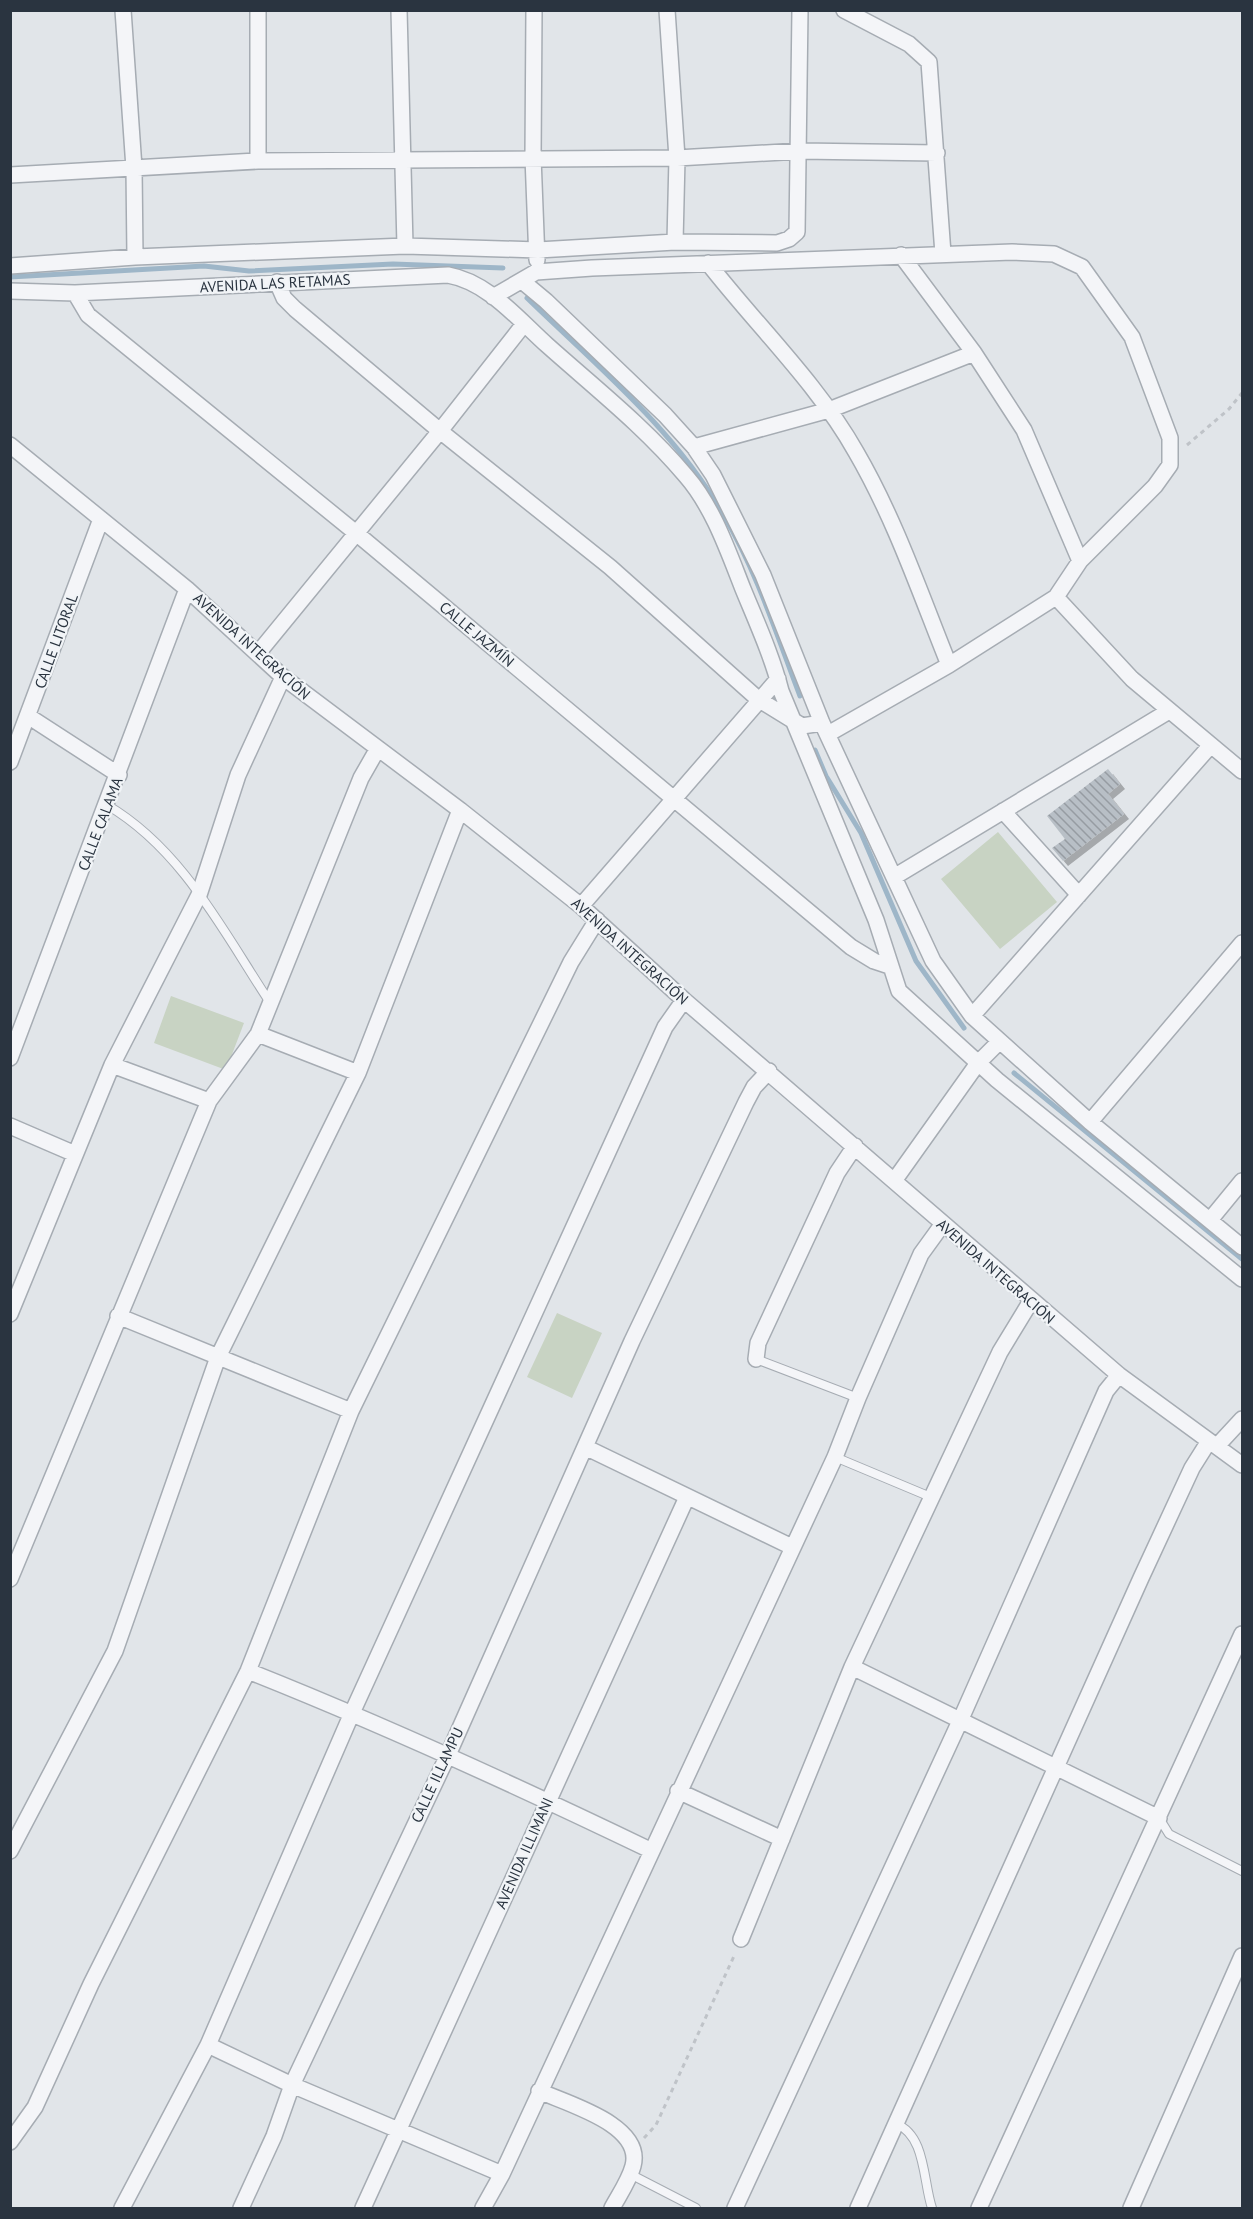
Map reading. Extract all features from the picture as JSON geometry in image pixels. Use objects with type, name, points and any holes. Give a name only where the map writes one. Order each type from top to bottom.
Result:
[{"type":"street","points":[[123,10],[134,168],[135,256]]},
{"type":"street","points":[[258,10],[258,161]]},
{"type":"street","points":[[399,10],[405,246]]},
{"type":"street","points":[[534,10],[533,157],[538,250],[536,272]]},
{"type":"street","points":[[667,10],[677,158],[675,242]]},
{"type":"street","points":[[10,266],[135,256],[405,246],[538,250],[675,242],[777,243],[789,239],[797,232],[800,151],[800,10]]},
{"type":"street","points":[[844,10],[909,44],[929,62],[943,254]]},
{"type":"street","points":[[10,175],[258,161],[533,157],[677,158],[800,151],[937,153]]},
{"type":"street","points":[[277,282],[284,298],[295,309],[440,431],[610,567],[758,699],[802,726],[825,728],[949,665],[1056,597],[1080,561],[1165,474],[1171,459],[1170,438],[1132,337],[1082,267],[1054,254],[901,255],[536,272],[493,297]]},
{"type":"street","points":[[901,255],[974,353],[1024,429],[1080,561]]},
{"type":"street","points":[[708,263],[829,410],[856,452],[888,514],[949,665]]},
{"type":"street","name":"AVENIDA LAS RETAMAS","points":[[10,291],[75,293],[448,275],[468,281],[493,297],[656,442],[688,478],[724,543],[775,666],[792,721],[876,920],[889,966],[899,991],[978,1063],[1242,1279]]},
{"type":"street","points":[[522,281],[546,301],[665,415],[694,447],[713,475],[739,523],[825,728],[933,961],[972,1016],[1090,1122],[1242,1247]]},
{"type":"street","name":"CALLE JAZMÍN","points":[[75,293],[88,315],[356,533],[851,947],[874,961],[889,966]]},
{"type":"street","points":[[259,652],[440,431],[524,324]]},
{"type":"street","points":[[694,447],[829,410],[974,353]]},
{"type":"street","name":"AVENIDA INTEGRACIÓN","points":[[10,445],[187,588],[259,652],[283,677],[377,750],[460,810],[581,906],[684,1000],[769,1071],[942,1225],[1119,1375],[1242,1465]]},
{"type":"street","name":"CALLE LITORAL","points":[[10,762],[101,519]]},
{"type":"street","name":"CALLE CALAMA","points":[[10,1058],[119,774],[187,588]]},
{"type":"street","points":[[1056,597],[1132,679],[1168,711],[1241,768]]},
{"type":"street","points":[[10,1314],[112,1065],[199,895],[238,775],[283,677]]},
{"type":"street","points":[[581,906],[758,699],[778,679]]},
{"type":"street","points":[[894,878],[1168,711]]},
{"type":"street","points":[[28,716],[119,774]]},
{"type":"street","points":[[972,1016],[1211,745]]},
{"type":"street","points":[[10,1579],[209,1101],[258,1034],[269,1001],[361,778],[377,750]]},
{"type":"street","points":[[10,1851],[115,1651],[218,1357],[358,1073],[460,810]]},
{"type":"street","points":[[1003,811],[1079,895]]},
{"type":"street","points":[[10,2142],[35,2107],[91,1984],[248,1671],[351,1412],[570,962],[597,920]]},
{"type":"street","points":[[1090,1122],[1242,943]]},
{"type":"street","points":[[122,2208],[208,2045],[352,1713],[665,1027],[684,1000]]},
{"type":"street","points":[[258,1034],[358,1073]]},
{"type":"street","points":[[894,1181],[978,1063],[999,1041]]},
{"type":"street","points":[[112,1065],[209,1101]]},
{"type":"street","name":"CALLE ILLAMPU","points":[[241,2208],[274,2136],[292,2085],[447,1755],[632,1341],[746,1102],[754,1087],[769,1071]]},
{"type":"street","points":[[10,1126],[75,1154]]},
{"type":"street","points":[[756,1359],[758,1343],[837,1173],[855,1146]]},
{"type":"street","points":[[1210,1220],[1242,1181]]},
{"type":"street","points":[[483,2208],[502,2174],[650,1850],[835,1457],[858,1398],[921,1254],[942,1225]]},
{"type":"street","points":[[741,1939],[852,1667],[1000,1352],[1031,1301]]},
{"type":"street","points":[[118,1316],[351,1412]]},
{"type":"street","points":[[735,2208],[960,1721],[1106,1391],[1119,1375]]},
{"type":"street","points":[[858,2208],[1187,1478],[1213,1444],[1242,1419]]},
{"type":"street","points":[[585,1447],[792,1547]]},
{"type":"street","name":"AVENIDA ILLIMANI","points":[[363,2208],[687,1497]]},
{"type":"street","points":[[979,2208],[1242,1634]]},
{"type":"street","points":[[852,1667],[1159,1818]]},
{"type":"street","points":[[248,1671],[447,1755],[650,1850]]},
{"type":"street","points":[[678,1791],[782,1839]]},
{"type":"street","points":[[1131,2208],[1242,1956]]},
{"type":"street","points":[[208,2045],[292,2085],[502,2174]]},
{"type":"street","points":[[539,2091],[617,2127],[632,2144],[634,2157],[630,2174],[612,2208]]},
{"type":"lane","points":[[107,805],[127,818],[188,876],[269,1001]]},
{"type":"lane","points":[[756,1359],[858,1398]]},
{"type":"lane","points":[[835,1457],[933,1498]]},
{"type":"lane","points":[[1159,1818],[1169,1834],[1242,1871]]},
{"type":"lane","points":[[896,2124],[908,2130],[915,2141],[932,2208]]},
{"type":"lane","points":[[630,2174],[696,2208]]},
{"type":"path","points":[[1171,459],[1229,409],[1242,393]]},
{"type":"path","points":[[632,2144],[643,2138],[656,2125],[741,1939]]},
{"type":"green space","points":[[998,832],[1057,902],[1000,949],[941,879]]},
{"type":"green space","points":[[171,996],[244,1023],[226,1070],[154,1043]]},
{"type":"green space","points":[[557,1313],[602,1333],[572,1398],[527,1377]]},
{"type":"building","points":[[1108,769],[1120,784],[1108,794],[1124,814],[1063,861],[1052,848],[1065,839],[1047,816]]},
{"type":"waterway","points":[[10,277],[204,266],[249,271],[393,264],[503,268]]},
{"type":"waterway","points":[[527,298],[659,427],[704,485],[747,559],[800,696]]},
{"type":"waterway","points":[[815,750],[826,776],[861,833],[916,961],[964,1028]]},
{"type":"waterway","points":[[1014,1073],[1242,1259]]}]
